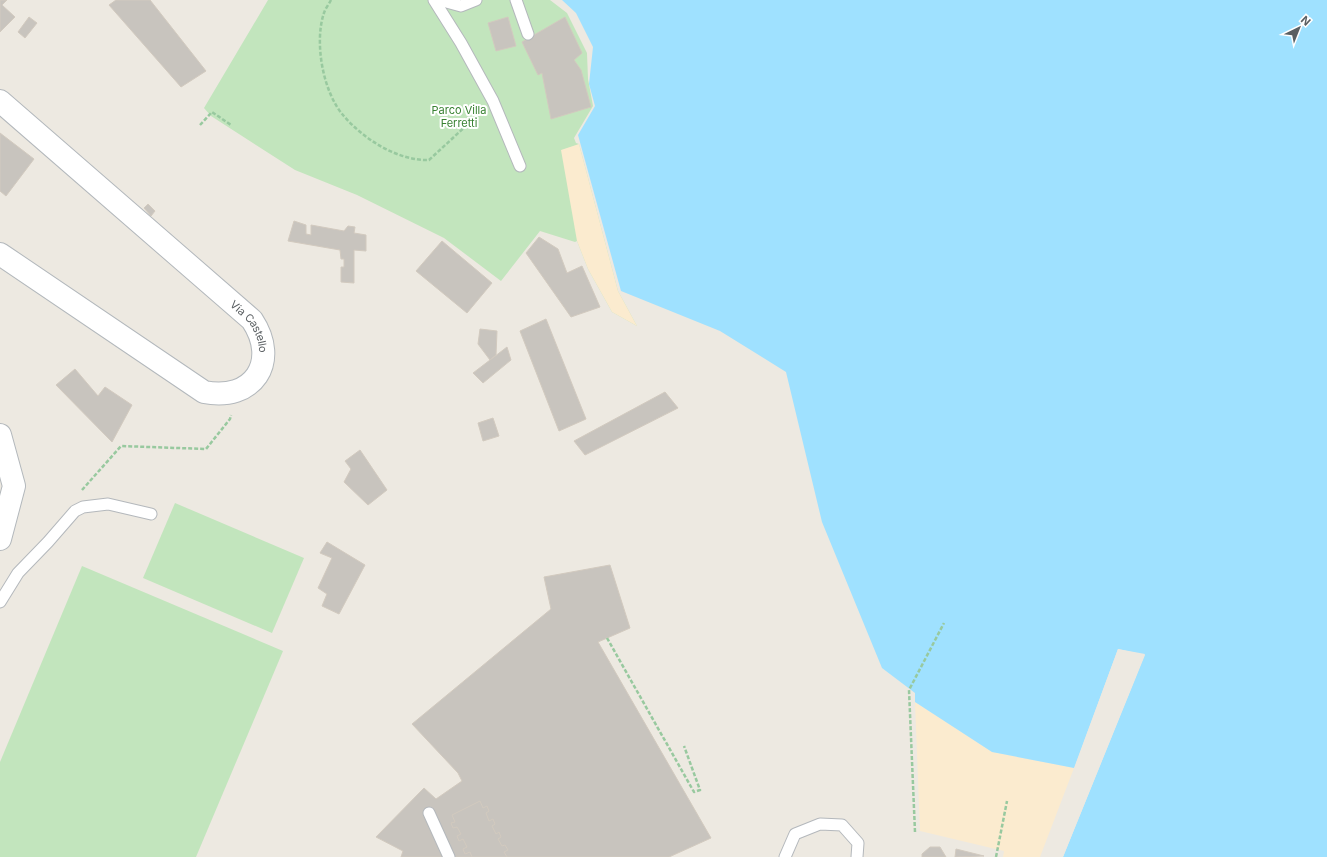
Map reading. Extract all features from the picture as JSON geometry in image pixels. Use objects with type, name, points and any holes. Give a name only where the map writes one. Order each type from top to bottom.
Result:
[{"type":"main road","name":"Via Castello","points":[[0,101],[252,320],[260,333],[264,347],[263,362],[256,376],[246,386],[233,393],[218,395],[204,392],[0,254]]},
{"type":"main road","points":[[0,435],[14,486],[0,539]]},
{"type":"lane","points":[[434,0],[461,43],[494,101],[520,166]]},
{"type":"lane","points":[[439,0],[461,6],[476,0]]},
{"type":"lane","points":[[516,0],[528,34]]},
{"type":"lane","points":[[0,602],[18,573],[75,511],[83,507],[108,504],[151,514]]},
{"type":"lane","points":[[429,813],[449,857]]},
{"type":"lane","points":[[785,857],[795,834],[820,824],[842,825],[858,843],[857,857]]},
{"type":"path","points":[[331,0],[324,13],[321,32],[320,49],[324,72],[331,95],[342,114],[367,137],[393,152],[418,161],[429,160],[494,101]]},
{"type":"path","points":[[200,125],[212,112],[230,125]]},
{"type":"path","points":[[80,492],[121,446],[206,449],[230,419],[233,393]]},
{"type":"path","points":[[915,832],[909,690],[944,624]]},
{"type":"path","points":[[607,638],[694,792],[700,790],[684,746]]},
{"type":"path","points":[[996,857],[1007,801]]},
{"type":"green space","name":"Parco Villa Ferretti","points":[[268,0],[550,0],[567,13],[587,53],[588,79],[593,106],[574,138],[576,143],[579,144],[618,291],[637,326],[612,312],[588,269],[577,241],[575,242],[540,231],[501,281],[444,238],[357,195],[295,170],[211,116],[204,108]]},
{"type":"green space","points":[[175,503],[304,558],[272,633],[143,578]]},
{"type":"green space","points":[[82,566],[283,651],[196,857],[0,857],[0,762]]},
{"type":"sand","points":[[579,144],[618,291],[637,326],[612,312],[588,269],[577,241],[561,150]]},
{"type":"sand","points":[[915,702],[992,752],[1074,768],[1040,857],[1003,857],[1004,851],[920,831]]},
{"type":"water","points":[[562,0],[1327,0],[1327,857],[1063,857],[1145,655],[1118,649],[1074,768],[992,752],[915,702],[915,693],[882,668],[822,522],[786,372],[720,331],[621,291],[578,135],[595,106],[589,84],[593,47],[576,13]]},
{"type":"pier","points":[[1118,649],[1145,654],[1063,857],[1061,857],[1142,656],[1119,651],[1076,768],[1074,769]]},
{"type":"building","points":[[0,0],[7,0],[2,5],[15,17],[0,32]]},
{"type":"building","points":[[116,0],[150,0],[206,71],[181,87],[109,5]]},
{"type":"building","points":[[29,17],[37,23],[25,38],[18,32]]},
{"type":"building","points":[[508,17],[516,46],[496,51],[488,23]]},
{"type":"building","points":[[565,17],[582,53],[574,60],[581,70],[591,107],[551,119],[542,73],[538,75],[522,42]]},
{"type":"building","points":[[0,133],[34,159],[6,196],[0,191]]},
{"type":"building","points":[[148,204],[155,211],[151,216],[144,208]]},
{"type":"building","points":[[294,221],[306,225],[306,234],[311,235],[311,225],[344,231],[348,226],[355,227],[354,233],[366,235],[366,251],[354,250],[354,283],[341,282],[341,267],[344,267],[344,259],[341,259],[340,250],[288,241]]},
{"type":"building","points":[[539,237],[558,249],[567,273],[582,266],[600,307],[571,317],[526,253]]},
{"type":"building","points":[[442,241],[492,283],[467,313],[416,271]]},
{"type":"building","points":[[546,319],[586,419],[559,431],[520,331]]},
{"type":"building","points":[[480,329],[497,331],[496,355],[490,360],[478,344]]},
{"type":"building","points":[[507,347],[511,360],[483,383],[473,373]]},
{"type":"building","points":[[75,369],[98,396],[105,387],[132,405],[112,442],[56,385]]},
{"type":"building","points":[[665,392],[678,408],[585,455],[574,441]]},
{"type":"building","points":[[493,418],[499,436],[483,441],[478,423]]},
{"type":"building","points":[[360,450],[387,490],[368,505],[344,482],[351,469],[345,461]]},
{"type":"building","points":[[327,542],[365,565],[339,614],[322,606],[327,594],[318,588],[332,558],[320,553]]},
{"type":"building","points":[[610,565],[630,628],[598,642],[711,838],[669,857],[401,857],[403,851],[376,837],[424,788],[436,799],[462,781],[458,773],[412,724],[551,609],[544,577]]},
{"type":"building","points":[[480,801],[483,808],[487,806],[489,811],[486,813],[489,821],[493,819],[495,824],[492,826],[496,834],[499,832],[501,837],[498,839],[502,846],[505,845],[508,850],[504,852],[507,857],[472,857],[470,852],[465,854],[463,849],[467,847],[463,839],[459,841],[457,836],[461,834],[457,827],[453,828],[451,823],[455,822],[452,815]]},
{"type":"building","points":[[930,847],[940,847],[946,857],[922,857],[922,854]]},
{"type":"building","points":[[956,849],[984,856],[955,857]]}]
